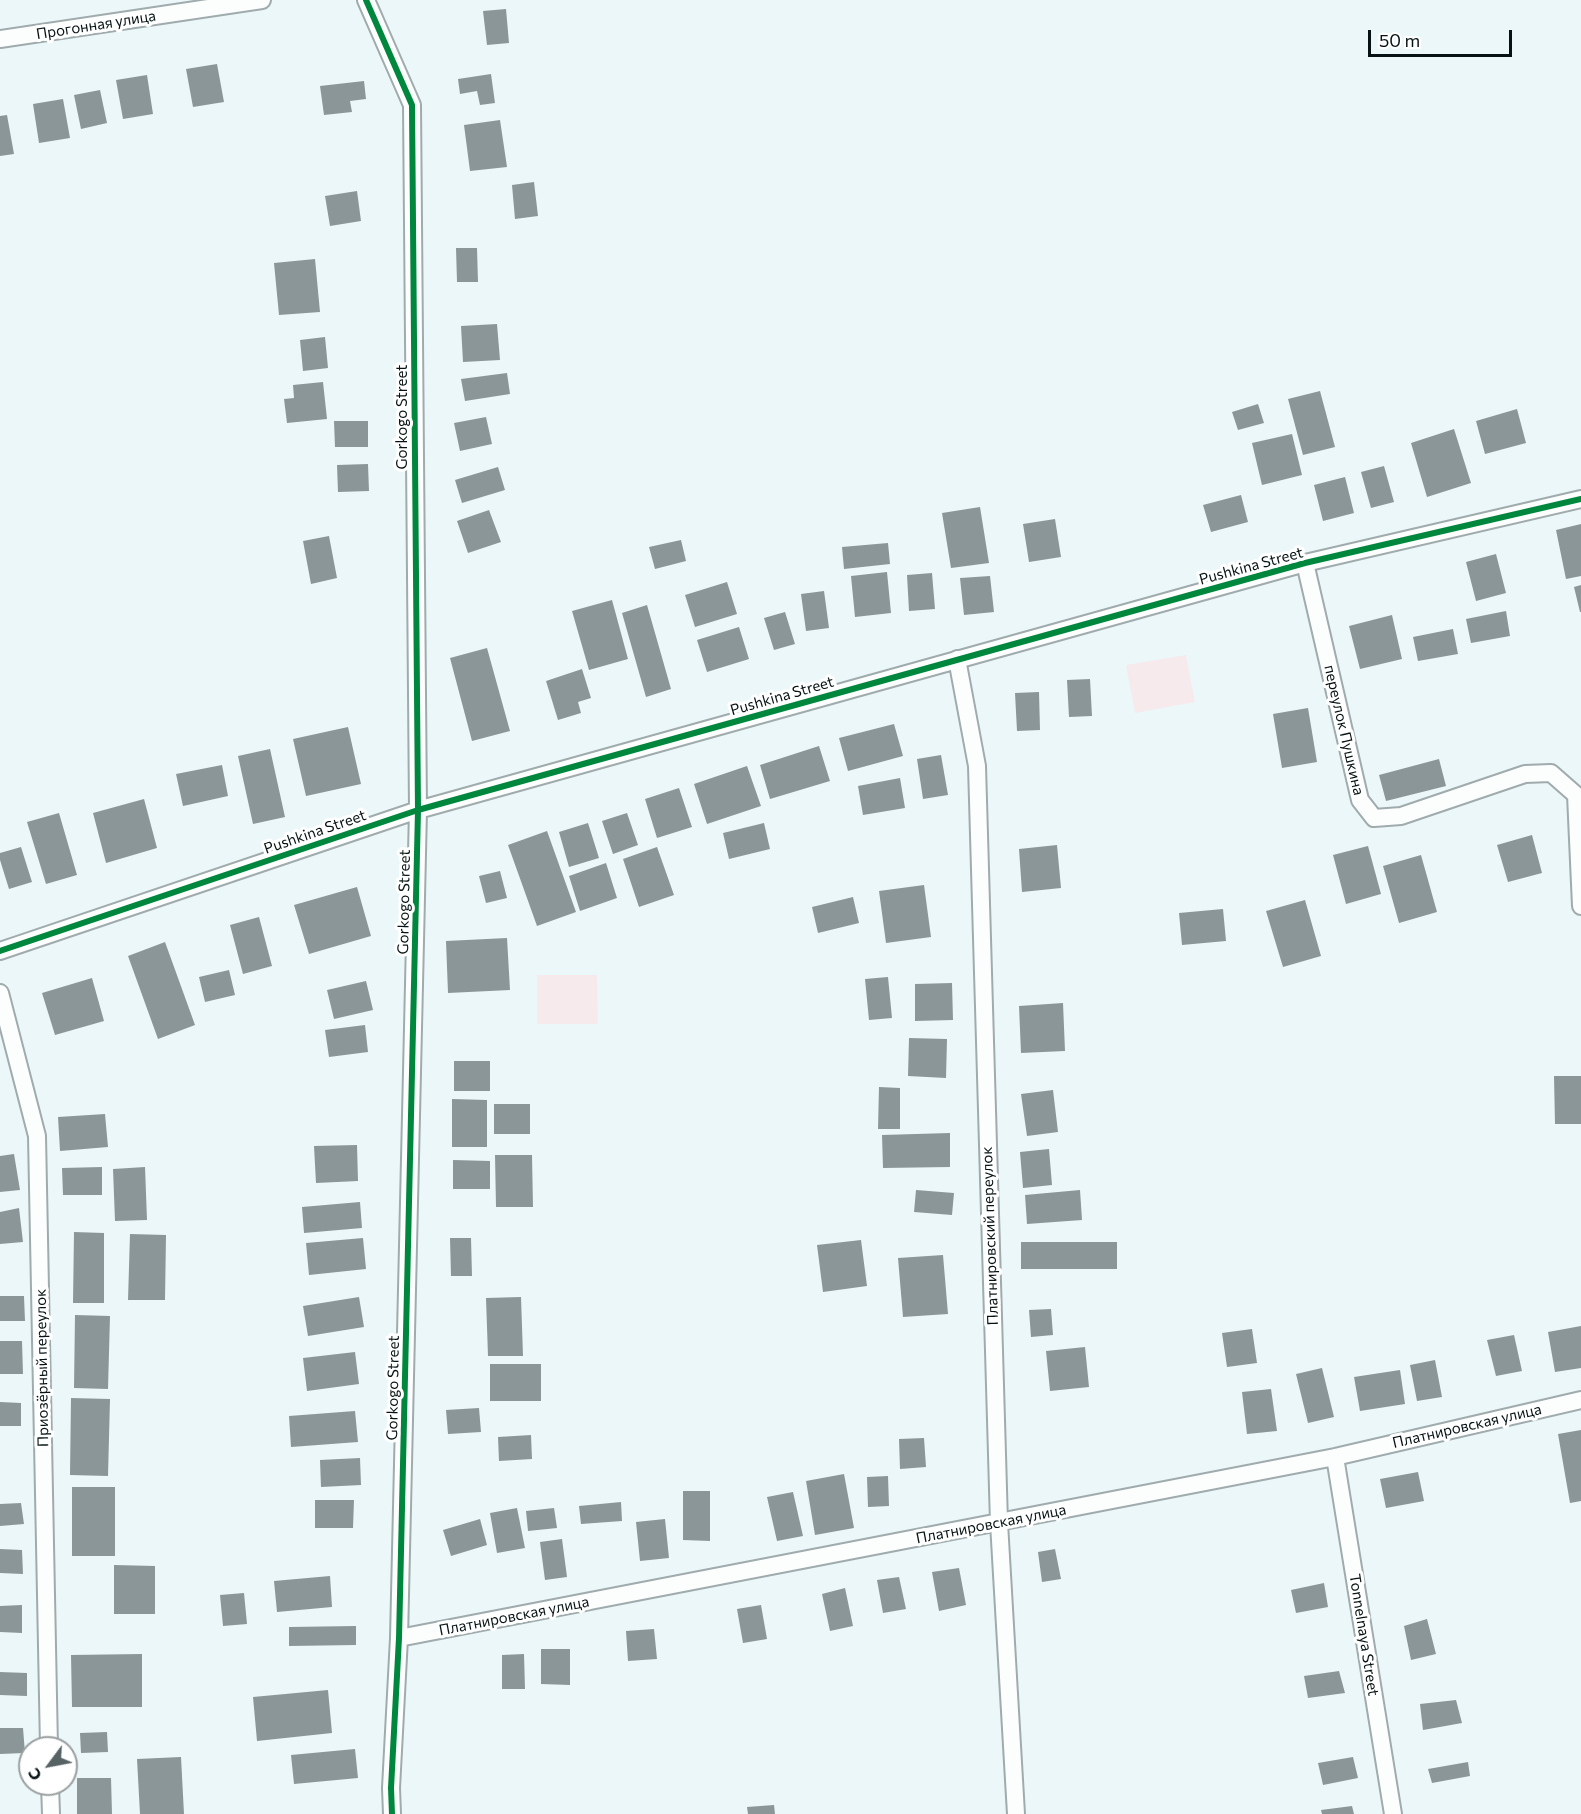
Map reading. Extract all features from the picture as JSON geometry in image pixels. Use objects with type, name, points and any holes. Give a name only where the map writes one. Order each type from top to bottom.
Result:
[{"type":"street","name":"Прогонная улица","points":[[0,39],[262,0]]},
{"type":"street","name":"Gorkogo Street","points":[[366,0],[412,105],[418,810],[399,1638],[391,1788],[392,1814]]},
{"type":"street","name":"Pushkina Street","points":[[0,951],[418,810],[1305,563],[1581,499]]},
{"type":"street","name":"переулок Пушкина","points":[[1305,563],[1360,800],[1374,818],[1401,816],[1525,774],[1551,773],[1576,795],[1581,906]]},
{"type":"street","name":"Платнировский переулок","points":[[957,659],[977,766],[999,1523],[1012,1779],[1016,1814]]},
{"type":"street","name":"Приозёрный переулок","points":[[0,993],[37,1136],[49,1736]]},
{"type":"street","name":"Платнировская улица","points":[[399,1638],[1335,1457],[1581,1400]]},
{"type":"street","name":"Tonnelnaya Street","points":[[1335,1457],[1393,1814]]},
{"type":"street","points":[[50,1796],[51,1814]]},
{"type":"shaded area","points":[[1186,655],[1195,702],[1135,713],[1126,665]]},
{"type":"shaded area","points":[[537,975],[597,975],[598,1024],[537,1024]]},
{"type":"building","points":[[506,9],[509,43],[487,45],[483,11]]},
{"type":"building","points":[[217,64],[224,102],[193,107],[186,69]]},
{"type":"building","points":[[491,74],[495,103],[480,105],[477,91],[460,94],[458,79]]},
{"type":"building","points":[[147,75],[153,114],[123,119],[116,80]]},
{"type":"building","points":[[364,81],[366,99],[350,101],[352,112],[324,115],[320,86]]},
{"type":"building","points":[[100,90],[107,123],[81,129],[74,95]]},
{"type":"building","points":[[63,99],[70,138],[39,143],[33,104]]},
{"type":"building","points":[[7,115],[14,154],[0,156],[0,116]]},
{"type":"building","points":[[500,120],[507,167],[470,171],[464,125]]},
{"type":"building","points":[[534,182],[538,216],[515,219],[512,185]]},
{"type":"building","points":[[357,191],[361,221],[330,226],[325,196]]},
{"type":"building","points":[[456,248],[477,248],[478,282],[457,282]]},
{"type":"building","points":[[315,259],[320,312],[279,315],[274,263]]},
{"type":"building","points":[[497,324],[500,360],[463,362],[461,326]]},
{"type":"building","points":[[325,337],[328,368],[303,371],[300,340]]},
{"type":"building","points":[[507,373],[510,394],[465,401],[461,379]]},
{"type":"building","points":[[323,382],[327,419],[287,423],[284,399],[294,398],[293,385]]},
{"type":"building","points":[[1320,391],[1335,447],[1303,455],[1288,399]]},
{"type":"building","points":[[1258,404],[1264,423],[1238,430],[1232,412]]},
{"type":"building","points":[[1517,409],[1526,443],[1485,454],[1476,421]]},
{"type":"building","points":[[486,417],[492,444],[460,451],[454,423]]},
{"type":"building","points":[[334,421],[368,421],[368,447],[335,447]]},
{"type":"building","points":[[1454,429],[1471,483],[1427,497],[1411,443]]},
{"type":"building","points":[[1292,434],[1302,475],[1262,485],[1252,443]]},
{"type":"building","points":[[368,464],[369,491],[338,492],[337,465]]},
{"type":"building","points":[[1384,466],[1394,502],[1371,508],[1361,472]]},
{"type":"building","points":[[498,467],[505,490],[462,503],[455,480]]},
{"type":"building","points":[[1345,477],[1354,513],[1323,521],[1314,485]]},
{"type":"building","points":[[1241,495],[1248,522],[1211,532],[1203,505]]},
{"type":"building","points":[[980,507],[989,563],[951,568],[942,513]]},
{"type":"building","points":[[489,510],[501,542],[468,553],[457,521]]},
{"type":"building","points":[[1055,519],[1061,557],[1029,562],[1023,524]]},
{"type":"building","points":[[1581,524],[1581,576],[1566,579],[1556,530]]},
{"type":"building","points":[[329,536],[337,578],[311,584],[303,541]]},
{"type":"building","points":[[681,540],[686,561],[655,569],[649,547]]},
{"type":"building","points":[[888,543],[890,564],[844,569],[842,547]]},
{"type":"building","points":[[1496,554],[1506,593],[1476,601],[1466,562]]},
{"type":"building","points":[[887,572],[891,613],[855,617],[851,576]]},
{"type":"building","points":[[932,573],[935,609],[909,611],[907,575]]},
{"type":"building","points":[[990,576],[994,612],[964,615],[960,578]]},
{"type":"building","points":[[727,582],[737,614],[695,627],[685,595]]},
{"type":"building","points":[[1581,585],[1581,612],[1580,612],[1574,587]]},
{"type":"building","points":[[824,591],[829,628],[806,631],[801,594]]},
{"type":"building","points":[[612,600],[628,659],[589,670],[572,611]]},
{"type":"building","points":[[647,605],[671,689],[646,697],[622,613]]},
{"type":"building","points":[[1506,611],[1510,636],[1471,643],[1466,619]]},
{"type":"building","points":[[785,612],[795,644],[774,650],[764,618]]},
{"type":"building","points":[[1392,615],[1402,659],[1360,669],[1349,626]]},
{"type":"building","points":[[739,627],[749,659],[707,672],[697,640]]},
{"type":"building","points":[[1453,629],[1458,654],[1418,661],[1413,637]]},
{"type":"building","points":[[487,648],[510,731],[472,741],[450,658]]},
{"type":"building","points":[[582,669],[591,698],[578,702],[581,713],[558,720],[546,681]]},
{"type":"building","points":[[1090,679],[1092,716],[1069,717],[1067,680]]},
{"type":"building","points":[[1039,692],[1040,730],[1017,731],[1015,693]]},
{"type":"building","points":[[1308,708],[1317,762],[1282,768],[1273,714]]},
{"type":"building","points":[[894,724],[903,756],[848,771],[839,738]]},
{"type":"building","points":[[348,727],[361,784],[306,796],[293,739]]},
{"type":"building","points":[[819,746],[830,781],[770,799],[760,765]]},
{"type":"building","points":[[270,749],[285,817],[253,824],[238,756]]},
{"type":"building","points":[[941,755],[948,795],[923,799],[917,759]]},
{"type":"building","points":[[1439,759],[1446,786],[1386,801],[1379,775]]},
{"type":"building","points":[[222,765],[228,796],[183,806],[176,774]]},
{"type":"building","points":[[747,766],[761,806],[707,824],[694,784]]},
{"type":"building","points":[[900,778],[905,808],[863,815],[858,786]]},
{"type":"building","points":[[679,788],[692,827],[657,838],[645,799]]},
{"type":"building","points":[[144,799],[157,848],[106,863],[93,813]]},
{"type":"building","points":[[59,813],[77,875],[46,884],[27,822]]},
{"type":"building","points":[[627,813],[638,845],[613,854],[602,821]]},
{"type":"building","points":[[588,823],[599,858],[569,867],[559,832]]},
{"type":"building","points":[[764,823],[770,849],[729,859],[723,833]]},
{"type":"building","points":[[547,831],[576,912],[537,926],[508,845]]},
{"type":"building","points":[[1532,835],[1542,873],[1508,882],[1497,845]]},
{"type":"building","points":[[1057,845],[1061,888],[1022,892],[1019,849]]},
{"type":"building","points":[[1368,846],[1381,894],[1346,904],[1333,855]]},
{"type":"building","points":[[21,847],[32,882],[9,889],[0,853]]},
{"type":"building","points":[[657,847],[674,895],[639,907],[623,859]]},
{"type":"building","points":[[1421,855],[1437,912],[1399,923],[1383,866]]},
{"type":"building","points":[[606,863],[617,898],[580,911],[569,876]]},
{"type":"building","points":[[500,871],[507,898],[486,903],[479,876]]},
{"type":"building","points":[[924,885],[931,937],[886,943],[879,891]]},
{"type":"building","points":[[357,887],[371,936],[309,954],[294,905]]},
{"type":"building","points":[[853,897],[859,923],[818,933],[812,907]]},
{"type":"building","points":[[1305,900],[1321,956],[1283,967],[1266,911]]},
{"type":"building","points":[[1223,909],[1226,941],[1182,945],[1179,913]]},
{"type":"building","points":[[259,917],[272,966],[243,974],[230,925]]},
{"type":"building","points":[[507,938],[510,990],[448,993],[446,941]]},
{"type":"building","points":[[165,942],[195,1025],[158,1039],[128,956]]},
{"type":"building","points":[[229,970],[235,995],[205,1002],[199,977]]},
{"type":"building","points":[[888,977],[892,1018],[869,1020],[865,979]]},
{"type":"building","points":[[92,978],[104,1021],[55,1035],[42,993]]},
{"type":"building","points":[[366,981],[373,1010],[334,1019],[327,990]]},
{"type":"building","points":[[952,983],[953,1020],[915,1021],[915,984]]},
{"type":"building","points":[[1063,1003],[1065,1051],[1021,1053],[1019,1006]]},
{"type":"building","points":[[365,1025],[368,1052],[329,1057],[325,1030]]},
{"type":"building","points":[[909,1038],[947,1039],[946,1078],[908,1076]]},
{"type":"building","points":[[454,1061],[490,1061],[490,1091],[454,1091]]},
{"type":"building","points":[[1554,1076],[1581,1076],[1581,1124],[1555,1124]]},
{"type":"building","points":[[879,1087],[900,1088],[900,1129],[878,1129]]},
{"type":"building","points":[[1053,1090],[1058,1132],[1027,1136],[1021,1094]]},
{"type":"building","points":[[452,1099],[487,1100],[487,1147],[452,1147]]},
{"type":"building","points":[[494,1104],[530,1104],[530,1134],[494,1134]]},
{"type":"building","points":[[105,1114],[108,1147],[60,1151],[58,1117]]},
{"type":"building","points":[[950,1133],[950,1167],[883,1168],[882,1135]]},
{"type":"building","points":[[357,1145],[358,1181],[316,1183],[314,1146]]},
{"type":"building","points":[[1049,1149],[1052,1185],[1023,1188],[1020,1152]]},
{"type":"building","points":[[14,1154],[20,1190],[0,1192],[0,1156]]},
{"type":"building","points":[[495,1155],[532,1155],[533,1207],[496,1207]]},
{"type":"building","points":[[453,1160],[490,1161],[490,1189],[453,1189]]},
{"type":"building","points":[[102,1167],[102,1195],[63,1195],[62,1168]]},
{"type":"building","points":[[145,1167],[147,1220],[115,1221],[113,1169]]},
{"type":"building","points":[[916,1190],[954,1193],[952,1215],[914,1212]]},
{"type":"building","points":[[1080,1190],[1082,1220],[1027,1224],[1025,1195]]},
{"type":"building","points":[[360,1202],[362,1228],[304,1233],[302,1207]]},
{"type":"building","points":[[19,1208],[23,1242],[0,1244],[0,1212]]},
{"type":"building","points":[[74,1232],[104,1233],[104,1303],[73,1303]]},
{"type":"building","points":[[130,1234],[166,1235],[165,1300],[128,1300]]},
{"type":"building","points":[[363,1238],[366,1269],[309,1275],[306,1243]]},
{"type":"building","points":[[450,1238],[471,1238],[472,1276],[451,1276]]},
{"type":"building","points":[[861,1240],[867,1286],[823,1292],[817,1245]]},
{"type":"building","points":[[1021,1242],[1117,1242],[1117,1269],[1021,1269]]},
{"type":"building","points":[[943,1255],[948,1314],[903,1317],[898,1258]]},
{"type":"building","points":[[0,1296],[24,1296],[25,1321],[0,1321]]},
{"type":"building","points":[[359,1297],[364,1327],[308,1336],[303,1306]]},
{"type":"building","points":[[521,1297],[523,1356],[488,1356],[486,1298]]},
{"type":"building","points":[[1051,1309],[1053,1335],[1031,1337],[1029,1310]]},
{"type":"building","points":[[75,1315],[110,1316],[108,1389],[74,1388]]},
{"type":"building","points":[[1581,1326],[1581,1368],[1555,1372],[1548,1332]]},
{"type":"building","points":[[1252,1329],[1257,1363],[1227,1367],[1222,1333]]},
{"type":"building","points":[[1514,1335],[1522,1371],[1496,1376],[1487,1340]]},
{"type":"building","points":[[0,1341],[22,1341],[23,1374],[0,1374]]},
{"type":"building","points":[[1085,1347],[1089,1387],[1050,1391],[1046,1351]]},
{"type":"building","points":[[355,1352],[359,1384],[307,1391],[303,1358]]},
{"type":"building","points":[[1435,1360],[1442,1397],[1417,1401],[1410,1365]]},
{"type":"building","points":[[490,1364],[541,1364],[541,1401],[490,1401]]},
{"type":"building","points":[[1322,1368],[1334,1417],[1308,1423],[1296,1374]]},
{"type":"building","points":[[1400,1370],[1405,1404],[1360,1411],[1354,1377]]},
{"type":"building","points":[[1271,1389],[1277,1431],[1247,1434],[1242,1392]]},
{"type":"building","points":[[71,1398],[110,1399],[108,1476],[70,1475]]},
{"type":"building","points":[[0,1402],[21,1403],[21,1426],[0,1426]]},
{"type":"building","points":[[479,1408],[481,1432],[448,1434],[446,1410]]},
{"type":"building","points":[[355,1411],[358,1442],[291,1447],[289,1416]]},
{"type":"building","points":[[1581,1430],[1581,1501],[1570,1503],[1558,1434]]},
{"type":"building","points":[[531,1435],[532,1459],[499,1461],[498,1437]]},
{"type":"building","points":[[924,1438],[926,1467],[900,1469],[899,1439]]},
{"type":"building","points":[[360,1458],[361,1485],[321,1487],[320,1460]]},
{"type":"building","points":[[1418,1472],[1424,1501],[1386,1508],[1380,1479]]},
{"type":"building","points":[[844,1474],[854,1528],[815,1535],[806,1481]]},
{"type":"building","points":[[888,1476],[889,1506],[868,1507],[867,1477]]},
{"type":"building","points":[[72,1487],[115,1487],[115,1556],[72,1556]]},
{"type":"building","points":[[683,1491],[710,1491],[710,1541],[683,1540]]},
{"type":"building","points":[[793,1492],[803,1536],[777,1541],[767,1497]]},
{"type":"building","points":[[315,1500],[354,1500],[353,1528],[315,1528]]},
{"type":"building","points":[[621,1502],[622,1521],[581,1524],[579,1506]]},
{"type":"building","points":[[21,1503],[24,1524],[0,1526],[0,1504]]},
{"type":"building","points":[[517,1508],[525,1548],[497,1553],[490,1513]]},
{"type":"building","points":[[554,1508],[557,1528],[528,1531],[526,1511]]},
{"type":"building","points":[[480,1519],[487,1545],[451,1556],[443,1530]]},
{"type":"building","points":[[665,1519],[669,1558],[640,1561],[636,1522]]},
{"type":"building","points":[[562,1539],[567,1577],[545,1580],[540,1542]]},
{"type":"building","points":[[0,1549],[22,1550],[23,1574],[0,1573]]},
{"type":"building","points":[[1055,1549],[1061,1579],[1042,1582],[1038,1552]]},
{"type":"building","points":[[114,1565],[155,1566],[155,1614],[114,1614]]},
{"type":"building","points":[[959,1568],[966,1605],[939,1611],[932,1572]]},
{"type":"building","points":[[330,1576],[332,1607],[277,1612],[274,1581]]},
{"type":"building","points":[[899,1577],[906,1609],[883,1613],[877,1580]]},
{"type":"building","points":[[1324,1583],[1328,1607],[1296,1613],[1291,1590]]},
{"type":"building","points":[[845,1588],[853,1626],[830,1631],[822,1594]]},
{"type":"building","points":[[244,1593],[247,1624],[223,1626],[220,1595]]},
{"type":"building","points":[[22,1605],[22,1633],[0,1632],[0,1606]]},
{"type":"building","points":[[761,1605],[767,1639],[743,1643],[737,1609]]},
{"type":"building","points":[[1427,1619],[1436,1654],[1411,1660],[1404,1626]]},
{"type":"building","points":[[356,1626],[356,1645],[289,1646],[289,1627]]},
{"type":"building","points":[[654,1629],[657,1659],[628,1661],[626,1631]]},
{"type":"building","points":[[541,1649],[570,1649],[570,1685],[541,1684]]},
{"type":"building","points":[[142,1654],[142,1707],[72,1707],[71,1655]]},
{"type":"building","points":[[524,1654],[525,1689],[502,1689],[502,1655]]},
{"type":"building","points":[[1339,1671],[1345,1693],[1308,1698],[1304,1676]]},
{"type":"building","points":[[0,1672],[27,1673],[27,1696],[0,1695]]},
{"type":"building","points":[[328,1690],[332,1733],[257,1741],[253,1697]]},
{"type":"building","points":[[1456,1700],[1462,1723],[1423,1730],[1420,1704]]},
{"type":"building","points":[[0,1728],[23,1728],[24,1736],[18,1736],[18,1753],[0,1754]]},
{"type":"building","points":[[107,1732],[108,1752],[81,1753],[80,1733]]},
{"type":"building","points":[[355,1749],[358,1778],[294,1784],[291,1755]]},
{"type":"building","points":[[181,1757],[184,1814],[140,1814],[137,1759]]},
{"type":"building","points":[[1353,1757],[1358,1778],[1323,1785],[1318,1763]]},
{"type":"building","points":[[1468,1762],[1470,1776],[1432,1783],[1428,1769]]},
{"type":"building","points":[[78,1778],[111,1778],[112,1814],[77,1814]]},
{"type":"building","points":[[774,1805],[775,1814],[748,1814],[747,1807]]},
{"type":"building","points":[[1352,1806],[1354,1814],[1322,1814],[1321,1810]]},
{"type":"cycle path","points":[[366,0],[412,105],[418,810],[399,1638],[391,1788],[392,1814]]},
{"type":"cycle path","points":[[0,951],[418,810],[1305,563],[1581,499]]}]
